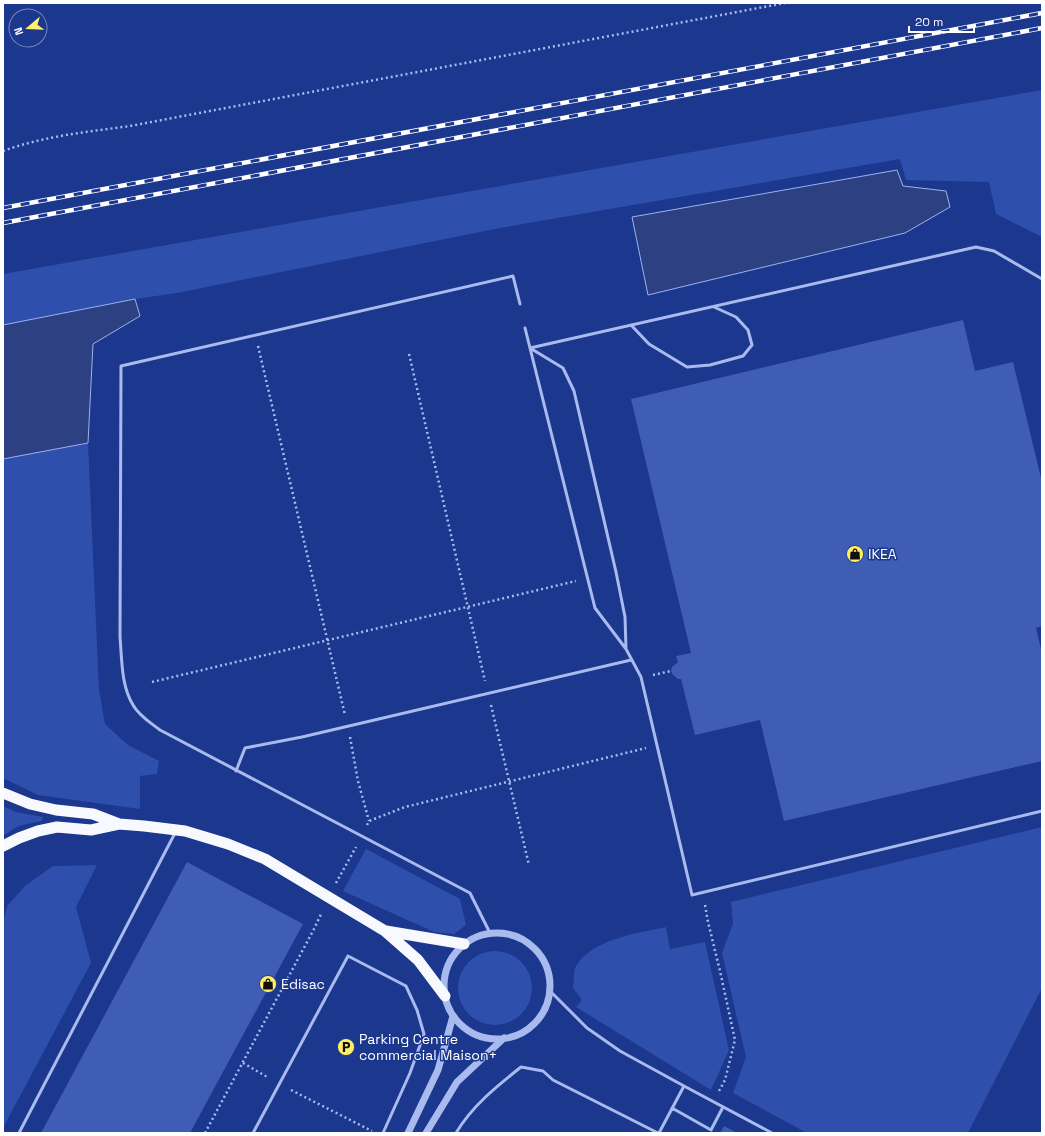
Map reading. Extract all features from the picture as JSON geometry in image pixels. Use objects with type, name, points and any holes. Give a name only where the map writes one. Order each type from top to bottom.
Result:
[{"type":"highway","points":[[3,793],[30,804],[56,810],[93,814],[118,824]]},
{"type":"highway","points":[[3,846],[38,831],[57,827],[90,830],[118,824],[185,831],[228,844],[265,860],[385,931],[418,960],[445,996]]},
{"type":"highway","points":[[385,931],[464,944]]},
{"type":"street","points":[[490,933],[504,933],[512,935],[532,946],[542,957],[550,979],[550,991],[546,1005],[540,1017],[530,1027],[518,1035],[504,1038],[490,1038],[476,1034],[463,1027],[453,1016],[445,996],[445,981],[448,967],[454,955],[464,944],[476,937],[490,933]]},
{"type":"street","points":[[408,1133],[438,1070],[453,1016]]},
{"type":"street","points":[[426,1133],[457,1082],[504,1038]]},
{"type":"lane","points":[[530,348],[976,247],[994,251],[1042,279]]},
{"type":"lane","points":[[490,933],[470,893],[160,730],[145,719],[133,706],[127,692],[123,674],[120,637],[121,366],[513,276],[520,304]]},
{"type":"lane","points":[[631,325],[649,344],[687,367],[710,365],[743,356],[752,345],[748,330],[736,317],[713,306]]},
{"type":"lane","points":[[525,328],[595,608],[626,649],[641,677],[692,895],[1042,812]]},
{"type":"lane","points":[[530,348],[563,368],[574,391],[625,616],[626,649]]},
{"type":"lane","points":[[236,771],[245,748],[348,727],[631,660]]},
{"type":"lane","points":[[19,1133],[177,830]]},
{"type":"lane","points":[[253,1133],[348,956],[406,986],[417,1010],[424,1034],[410,1073],[383,1133]]},
{"type":"lane","points":[[550,991],[587,1028],[620,1051],[772,1133]]},
{"type":"lane","points":[[456,1133],[462,1122],[493,1089],[521,1067],[543,1071],[553,1080],[658,1133],[684,1086]]},
{"type":"lane","points":[[672,1108],[711,1130],[723,1107]]},
{"type":"path","points":[[3,151],[19,145],[54,136],[130,126],[785,3]]},
{"type":"path","points":[[205,1133],[314,929],[328,897],[369,821],[358,781],[348,727],[255,335]]},
{"type":"path","points":[[409,354],[467,607],[529,865]]},
{"type":"path","points":[[152,682],[588,578]]},
{"type":"path","points":[[641,677],[671,671]]},
{"type":"path","points":[[369,821],[405,807],[658,745]]},
{"type":"path","points":[[703,893],[708,922],[735,1040],[725,1080],[713,1101]]},
{"type":"path","points":[[242,1063],[376,1133]]},
{"type":"shaded area","points":[[1042,90],[1042,237],[996,214],[989,182],[906,180],[900,159],[500,228],[177,293],[135,299],[3,325],[3,274]]},
{"type":"shaded area","points":[[897,170],[903,186],[946,191],[950,207],[905,233],[648,295],[632,217]]},
{"type":"shaded area","points":[[135,299],[140,316],[93,344],[88,443],[3,459],[3,325]]},
{"type":"shaded area","points":[[88,443],[99,690],[105,724],[128,745],[159,761],[157,774],[140,776],[140,809],[38,795],[3,778],[3,459]]},
{"type":"shaded area","points":[[3,806],[16,812],[43,817],[42,821],[18,826],[3,836]]},
{"type":"shaded area","points":[[1042,827],[1042,988],[968,1133],[807,1133],[733,1093],[746,1057],[722,953],[733,923],[731,902]]},
{"type":"shaded area","points":[[366,849],[460,899],[466,925],[454,934],[434,932],[343,891]]},
{"type":"shaded area","points":[[97,865],[76,907],[91,963],[3,1128],[3,924],[7,906],[26,885],[53,866]]},
{"type":"shaded area","points":[[666,927],[670,949],[705,942],[729,1050],[711,1090],[576,1007],[582,1000],[573,988],[574,971],[583,957],[604,943],[629,935]]},
{"type":"shaded area","points":[[495,951],[509,954],[521,962],[529,974],[532,988],[529,1002],[521,1014],[509,1022],[495,1025],[481,1022],[469,1014],[461,1002],[458,988],[461,974],[469,962],[481,954]]},
{"type":"building","name":"IKEA","points":[[963,320],[975,371],[1013,362],[1042,482],[1042,626],[1036,628],[1042,653],[1042,761],[784,821],[760,720],[695,735],[681,679],[678,679],[673,675],[671,671],[672,667],[678,662],[676,656],[691,653],[631,399]]},
{"type":"building","points":[[187,862],[303,924],[190,1133],[41,1133]]},
{"type":"building","points":[[724,1126],[737,1133],[720,1133]]},
{"type":"railway","points":[[3,208],[1042,13]]},
{"type":"railway","points":[[3,223],[1042,28]]},
{"type":"place","name":"IKEA","points":[[855,554]]},
{"type":"place","name":"Edisac","points":[[268,984]]},
{"type":"place","name":"Parking Centre commercial Maison+","points":[[346,1047]]}]
